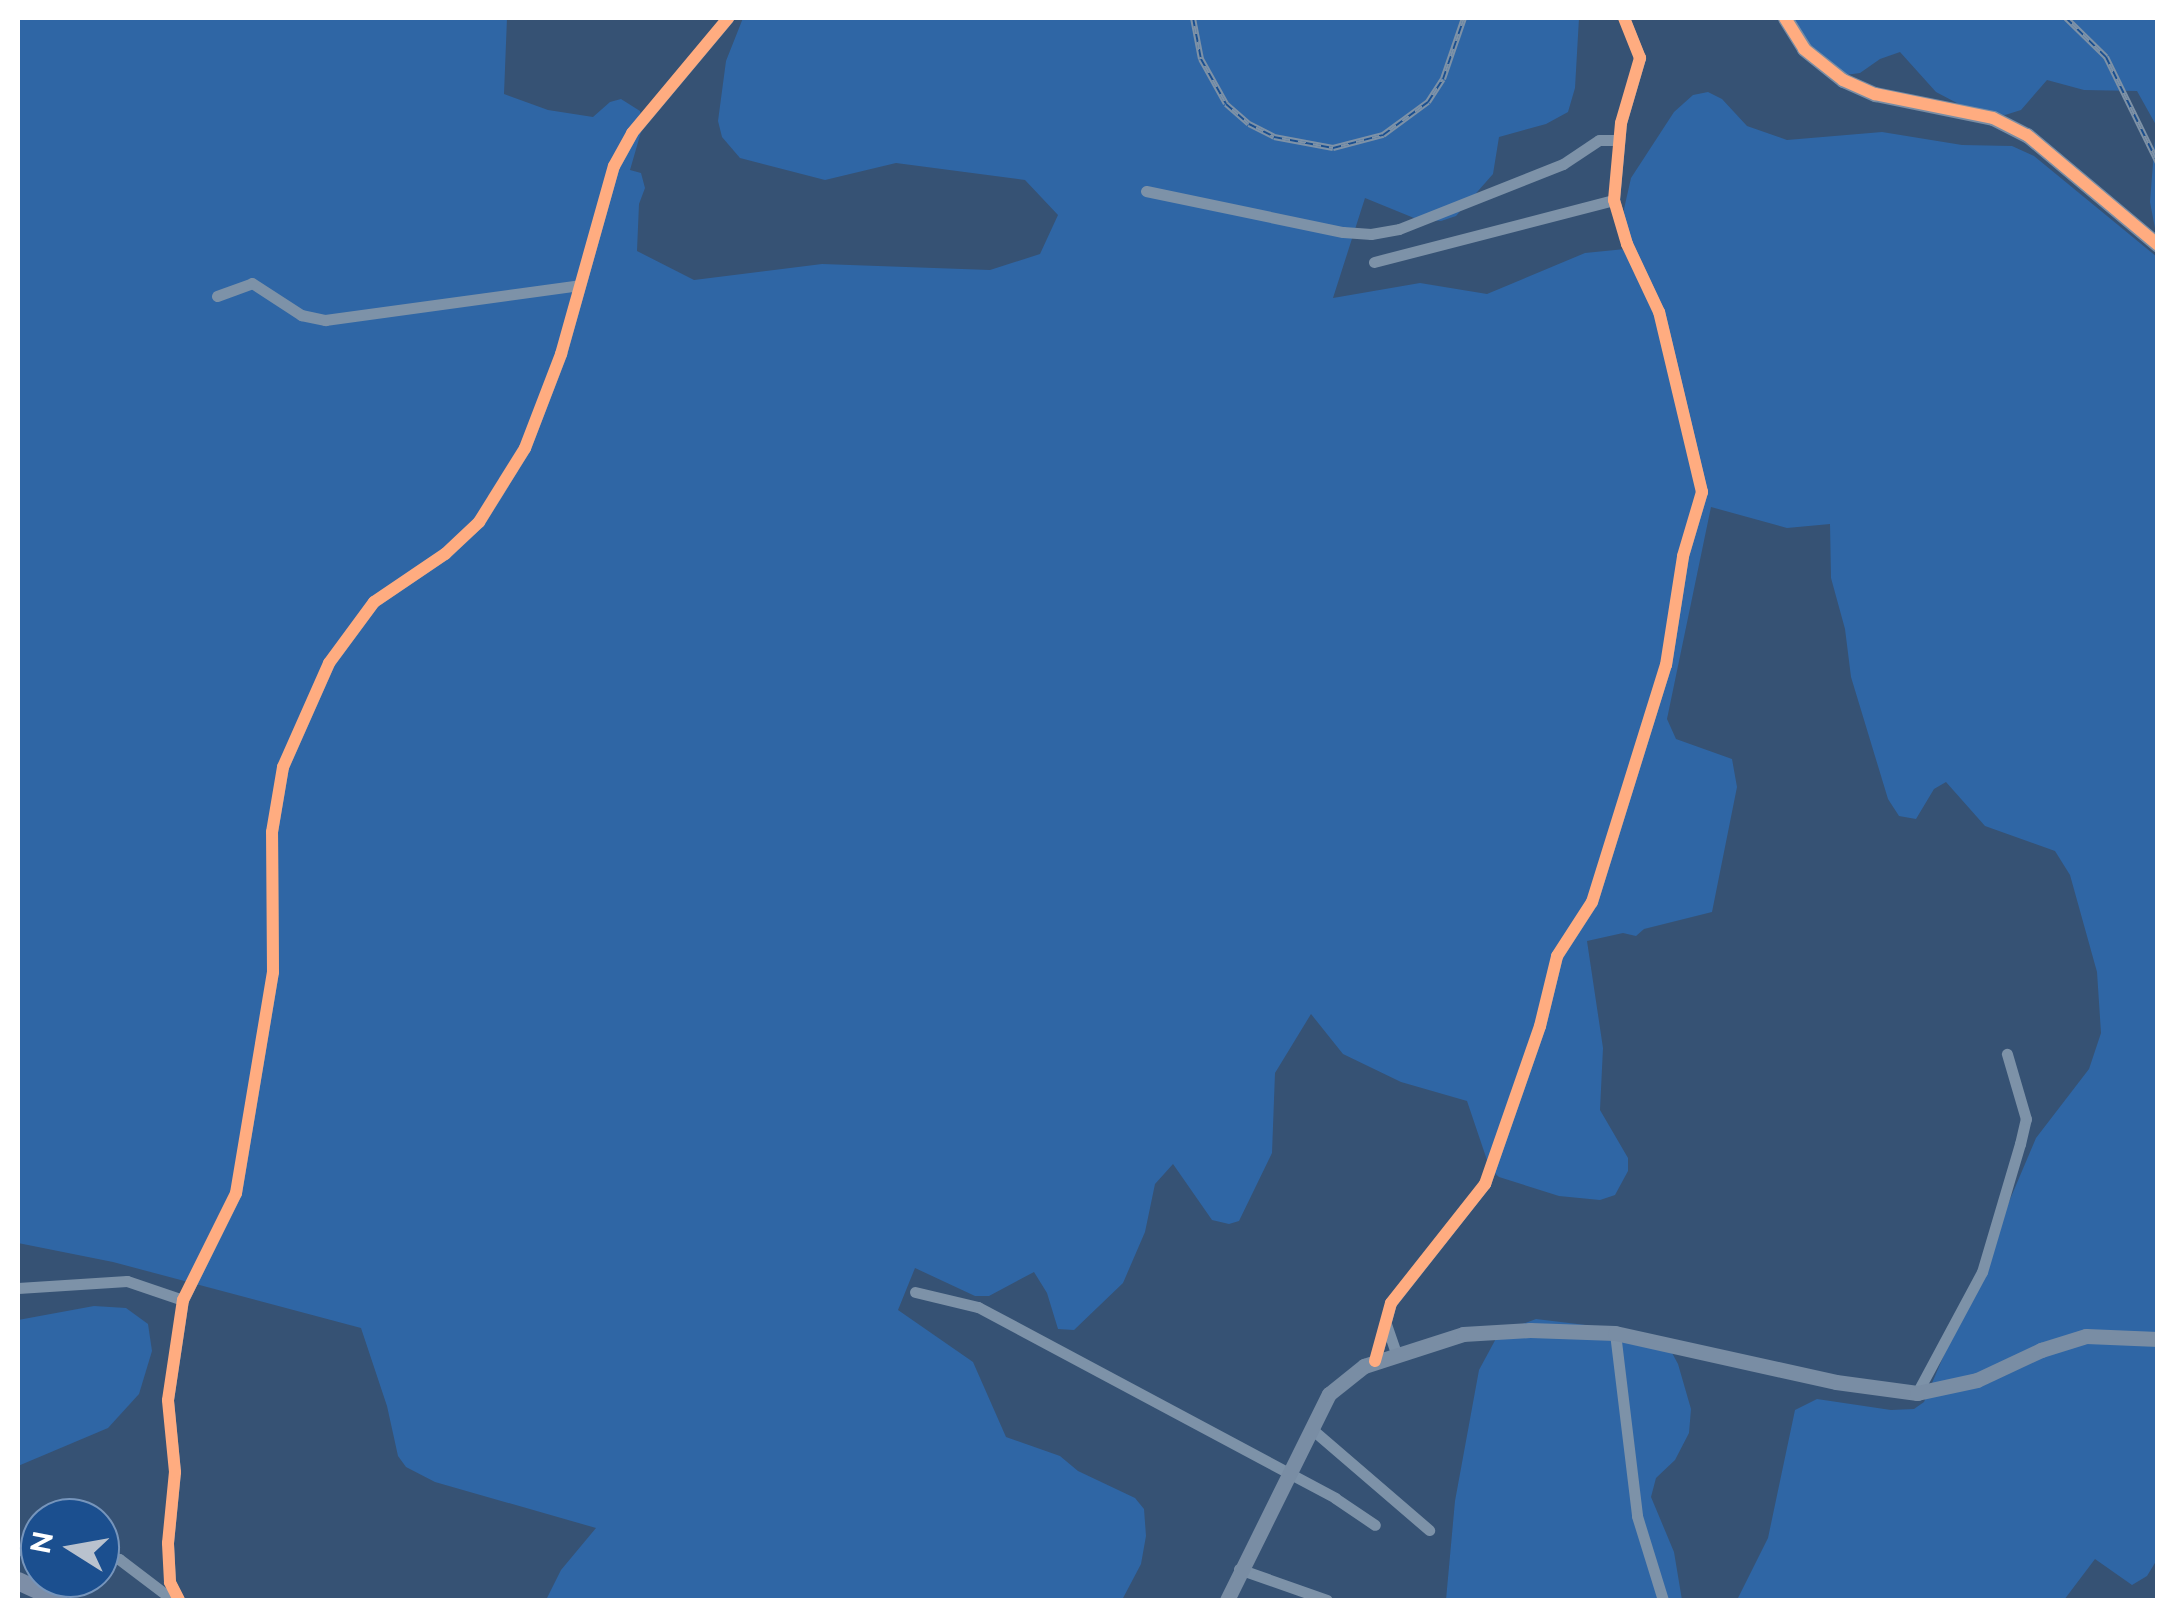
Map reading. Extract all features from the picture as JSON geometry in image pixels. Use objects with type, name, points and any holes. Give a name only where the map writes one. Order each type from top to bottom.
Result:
[{"type":"main road","points":[[18,1581],[59,1600]]},
{"type":"street","points":[[176,1600],[169,1562],[175,1472],[168,1400],[183,1300],[236,1193],[273,972],[272,832],[283,766],[329,663],[374,602],[445,554],[479,522],[525,448],[561,354],[614,166],[632,133],[728,18]]},
{"type":"street","points":[[1375,1361],[1392,1303],[1420,1261],[1485,1184],[1540,1026],[1557,956],[1592,902],[1633,782],[1666,665],[1683,556],[1702,492],[1659,312],[1627,244],[1614,200],[1619,140],[1640,58],[1624,18]]},
{"type":"street","points":[[1785,18],[1804,49],[1843,80],[1875,94],[1993,118],[2027,134],[2158,245]]},
{"type":"street","points":[[1146,191],[1343,232],[1371,234],[1399,228],[1563,164],[1599,140],[1619,140]]},
{"type":"street","points":[[1374,262],[1614,200]]},
{"type":"street","points":[[217,296],[252,283],[301,315],[326,320],[580,286]]},
{"type":"street","points":[[1918,1392],[1982,1272],[2020,1144],[2026,1119],[2006,1054]]},
{"type":"street","points":[[18,1288],[126,1280],[183,1300]]},
{"type":"street","points":[[915,1292],[978,1307],[1335,1498],[1375,1525]]},
{"type":"street","points":[[1386,1323],[1396,1353]]},
{"type":"street","points":[[1227,1600],[1239,1569],[1314,1431],[1329,1394],[1375,1361],[1463,1334],[1530,1330],[1615,1333],[1836,1382],[1918,1392],[1977,1380],[2040,1350],[2086,1336],[2158,1340]]},
{"type":"street","points":[[1615,1333],[1637,1516],[1662,1600]]},
{"type":"street","points":[[1314,1431],[1429,1530]]},
{"type":"street","points":[[120,1560],[176,1600]]},
{"type":"street","points":[[1239,1569],[1327,1600]]},
{"type":"shaded area","points":[[18,18],[507,18],[504,94],[548,110],[593,117],[610,102],[621,99],[640,111],[643,125],[630,170],[641,173],[645,188],[639,204],[637,251],[694,280],[822,264],[990,270],[1040,254],[1058,215],[1025,180],[896,163],[825,180],[740,158],[722,137],[718,121],[726,61],[743,18],[1579,18],[1575,88],[1568,112],[1546,124],[1499,137],[1493,174],[1456,216],[1441,221],[1414,218],[1365,198],[1333,298],[1420,283],[1487,294],[1585,253],[1625,249],[1624,209],[1631,178],[1674,112],[1693,95],[1708,92],[1722,99],[1747,126],[1787,140],[1882,132],[1962,145],[2012,146],[2034,156],[2157,257],[2158,1558],[2147,1576],[2132,1585],[2095,1559],[2064,1600],[1737,1600],[1768,1538],[1795,1410],[1817,1399],[1891,1410],[1914,1409],[1924,1402],[2036,1138],[2089,1069],[2101,1033],[2097,972],[2070,875],[2055,851],[1985,826],[1946,782],[1934,789],[1916,819],[1899,816],[1888,799],[1851,677],[1845,629],[1831,578],[1830,524],[1787,528],[1711,507],[1667,719],[1676,739],[1732,759],[1737,787],[1712,912],[1644,929],[1636,936],[1623,933],[1587,941],[1603,1048],[1600,1110],[1628,1158],[1628,1171],[1615,1195],[1600,1200],[1559,1196],[1499,1177],[1490,1169],[1467,1101],[1401,1082],[1343,1054],[1311,1014],[1275,1073],[1272,1153],[1239,1221],[1229,1224],[1212,1220],[1173,1164],[1155,1184],[1145,1232],[1123,1283],[1074,1330],[1058,1329],[1047,1293],[1034,1272],[989,1296],[975,1296],[915,1268],[898,1310],[973,1362],[1006,1437],[1060,1456],[1078,1471],[1135,1498],[1144,1509],[1146,1536],[1141,1564],[1122,1600],[546,1600],[561,1570],[596,1528],[435,1482],[406,1467],[398,1456],[387,1406],[361,1328],[113,1262],[18,1243]]},
{"type":"shaded area","points":[[1781,18],[2157,18],[2157,239],[2150,202],[2156,125],[2137,91],[2084,90],[2047,80],[2021,110],[2005,115],[1972,111],[1936,92],[1900,52],[1880,59],[1860,73],[1838,76]]},
{"type":"shaded area","points":[[94,1306],[126,1308],[148,1324],[152,1351],[139,1394],[108,1428],[18,1466],[18,1320]]},
{"type":"shaded area","points":[[1536,1319],[1635,1331],[1671,1351],[1678,1364],[1691,1409],[1689,1433],[1675,1460],[1656,1478],[1651,1497],[1674,1552],[1682,1600],[1446,1600],[1455,1501],[1479,1370],[1499,1333]]},
{"type":"railway","points":[[1193,18],[1201,59],[1226,104],[1249,124],[1274,137],[1333,148],[1383,135],[1428,102],[1443,79],[1464,18]]},
{"type":"railway","points":[[2066,18],[2106,57],[2158,163]]},
{"type":"cycle path","points":[[179,1600],[170,1582],[168,1543],[175,1472],[168,1400],[183,1300],[236,1193],[273,972],[272,832],[283,767],[329,663],[374,602],[445,554],[479,522],[525,448],[561,354],[614,166],[632,133],[728,18]]},
{"type":"cycle path","points":[[1375,1361],[1391,1303],[1485,1184],[1540,1026],[1557,956],[1592,902],[1666,665],[1683,556],[1702,492],[1659,312],[1627,244],[1614,200],[1621,123],[1640,58],[1624,18]]},
{"type":"cycle path","points":[[1785,18],[1804,49],[1843,80],[1875,94],[1993,118],[2027,135],[2158,245]]}]
